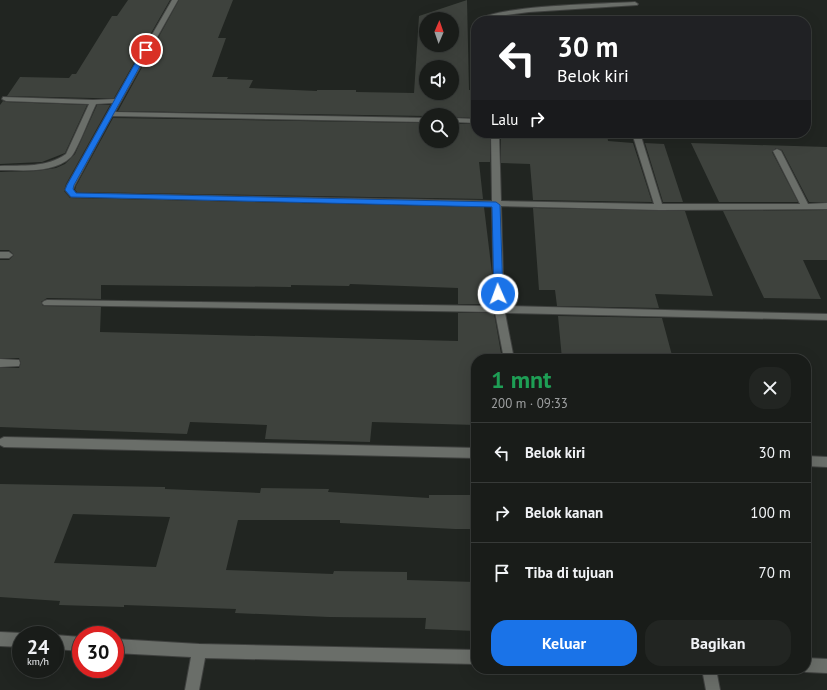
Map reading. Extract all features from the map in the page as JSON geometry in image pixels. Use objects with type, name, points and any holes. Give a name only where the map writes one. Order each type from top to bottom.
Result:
[{"type":"street","points":[[175,0],[116,101],[71,185],[69,190],[74,195],[496,205],[659,207],[827,206]]},
{"type":"street","points":[[489,16],[530,10],[636,4]]},
{"type":"street","points":[[6,99],[94,102],[116,101]]},
{"type":"street","points":[[0,168],[52,166],[62,162],[69,155],[94,102]]},
{"type":"street","points":[[110,114],[419,120]]},
{"type":"street","points":[[459,120],[471,121]]},
{"type":"street","points":[[495,138],[499,309],[508,354]]},
{"type":"street","points":[[638,138],[659,207]]},
{"type":"street","points":[[777,151],[805,206]]},
{"type":"street","points":[[47,303],[499,309],[827,317]]},
{"type":"street","points":[[0,363],[15,363]]},
{"type":"street","points":[[4,442],[471,453]]},
{"type":"street","points":[[811,461],[827,462]]},
{"type":"street","points":[[0,639],[12,640]]},
{"type":"street","points":[[124,647],[199,651],[471,657]]},
{"type":"street","points":[[192,690],[199,651]]},
{"type":"street","points":[[811,665],[827,666]]},
{"type":"street","points":[[709,674],[713,690]]},
{"type":"building","points":[[128,0],[170,0],[114,98],[7,96],[20,77],[69,78],[72,74],[76,74],[112,16],[117,16]]},
{"type":"building","points":[[179,0],[233,0],[218,38],[226,38],[212,77],[253,80],[249,88],[317,91],[356,90],[356,92],[414,93],[419,16],[419,52],[459,52],[459,12],[431,12],[467,0],[471,118],[459,117],[459,108],[419,108],[419,116],[118,111]]},
{"type":"building","points":[[3,101],[87,105],[65,153],[42,162],[0,164],[0,105]]},
{"type":"building","points":[[97,105],[110,105],[66,184],[64,191],[70,198],[484,207],[492,273],[492,304],[458,304],[458,288],[350,284],[349,286],[291,285],[291,287],[101,285],[101,299],[47,298],[41,302],[43,306],[101,307],[100,332],[458,341],[458,313],[494,313],[501,354],[471,354],[471,425],[372,422],[370,442],[265,439],[267,425],[190,422],[187,434],[0,427],[0,368],[19,368],[21,363],[19,358],[0,358],[0,260],[9,260],[14,255],[9,250],[0,250],[0,172],[37,171],[56,168],[65,164],[75,154]]},
{"type":"building","points":[[113,118],[419,123],[419,148],[459,148],[459,124],[471,124],[471,138],[490,138],[490,162],[479,162],[483,199],[77,192],[75,190]]},
{"type":"building","points":[[501,138],[608,138],[608,141],[633,143],[652,202],[533,200],[530,164],[501,163]]},
{"type":"building","points":[[645,143],[664,144],[683,202],[663,202]]},
{"type":"building","points":[[691,143],[827,147],[827,202],[809,202],[782,150],[776,148],[772,152],[798,202],[719,202]]},
{"type":"building","points":[[533,208],[685,211],[713,296],[655,294],[659,308],[557,306],[555,290],[539,290]]},
{"type":"building","points":[[827,210],[827,260],[803,260],[821,299],[764,298],[723,211]]},
{"type":"building","points":[[558,316],[662,318],[672,354],[562,354]]},
{"type":"building","points":[[0,484],[165,487],[165,489],[260,493],[261,488],[329,489],[328,492],[429,498],[429,495],[471,495],[471,529],[340,523],[340,520],[238,520],[226,570],[333,574],[334,571],[407,572],[407,580],[471,582],[471,631],[425,629],[426,618],[329,617],[235,613],[236,609],[124,605],[124,607],[59,605],[60,601],[0,597]],"holes":[[[73,514],[170,517],[156,567],[54,563]]]},
{"type":"route","points":[[146,50],[116,101],[71,185],[69,190],[74,195],[496,205],[498,294]]}]
